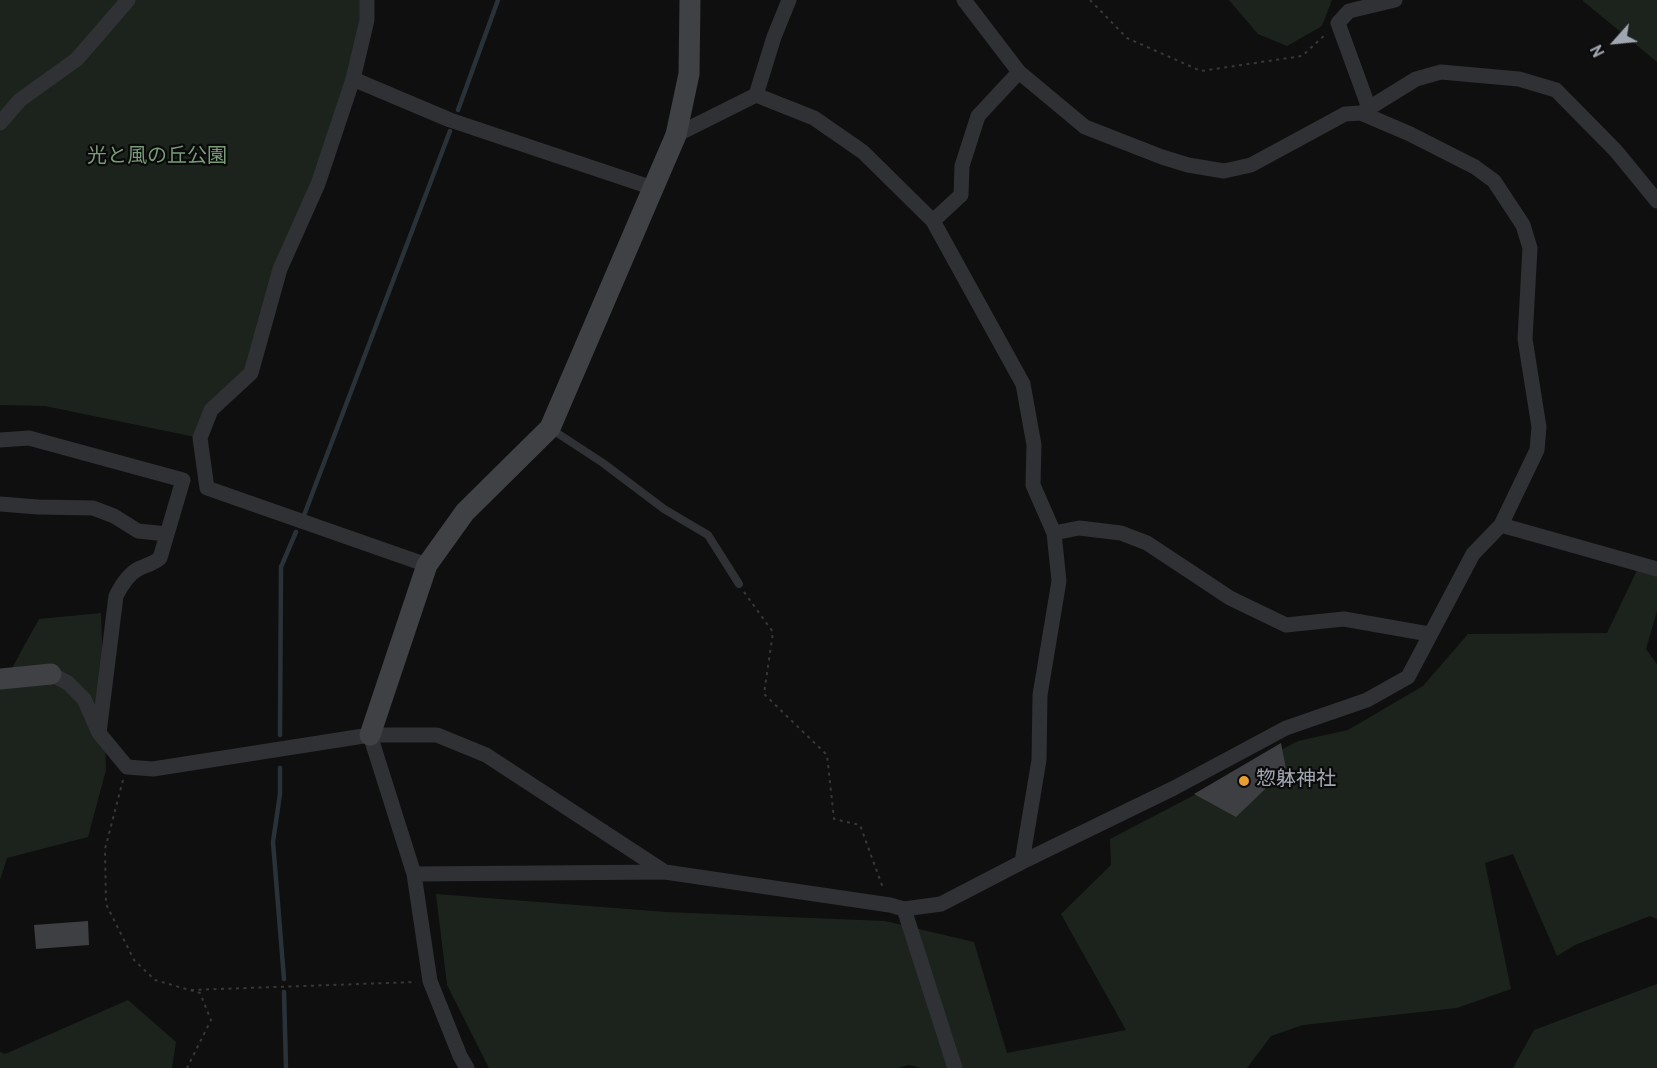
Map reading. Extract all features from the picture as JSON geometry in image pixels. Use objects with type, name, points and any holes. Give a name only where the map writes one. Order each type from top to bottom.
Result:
[{"type":"street","points":[[0,123],[20,100],[77,59],[128,0]]},
{"type":"street","points":[[367,0],[367,20],[353,79],[318,184],[280,269],[251,373],[212,410],[200,438],[207,488],[427,566]]},
{"type":"street","points":[[466,1068],[430,981],[414,874],[370,735],[427,566],[465,512],[550,428],[676,135],[689,74],[690,0]]},
{"type":"street","points":[[676,135],[756,95],[774,37],[789,0]]},
{"type":"street","points":[[964,0],[1019,72],[1085,127],[1188,165],[1224,171],[1251,165],[1345,114],[1365,110],[1416,79],[1441,72],[1519,79],[1556,90],[1616,152],[1657,201]]},
{"type":"street","points":[[414,874],[665,872],[897,907],[941,904],[1174,788],[1286,728],[1367,700],[1408,678],[1429,634],[1473,554],[1501,525],[1537,450],[1539,427],[1525,339],[1530,248],[1523,225],[1494,182],[1475,167],[1365,110],[1338,23],[1349,11],[1395,0]]},
{"type":"street","points":[[933,221],[961,195],[962,166],[978,116],[1019,72]]},
{"type":"street","points":[[353,79],[450,120],[653,188]]},
{"type":"street","points":[[756,95],[814,118],[863,152],[933,221],[1023,384],[1035,446],[1033,485],[1054,533],[1059,581],[1040,695],[1039,760],[1022,862]]},
{"type":"street","points":[[0,440],[29,438],[183,480],[160,558],[151,565],[137,570],[116,596],[99,733]]},
{"type":"street","points":[[0,504],[93,508],[114,516],[138,531],[167,534]]},
{"type":"street","points":[[1501,525],[1657,569]]},
{"type":"street","points":[[1054,533],[1079,528],[1121,532],[1146,543],[1230,598],[1286,624],[1344,619],[1429,634]]},
{"type":"street","points":[[0,679],[51,674],[68,683],[84,699],[99,733],[127,767],[153,769],[370,735],[437,735],[486,755],[665,872]]},
{"type":"street","points":[[897,907],[955,1068]]},
{"type":"lane","points":[[550,428],[603,463],[664,509],[708,535],[739,584]]},
{"type":"path","points":[[1090,0],[1127,38],[1201,71],[1302,56],[1338,23]]},
{"type":"path","points":[[739,584],[773,632],[764,694],[826,755],[834,819],[860,825],[897,907]]},
{"type":"path","points":[[127,767],[105,849],[106,904],[134,960],[155,980],[200,993],[211,1020],[187,1068]]},
{"type":"path","points":[[188,990],[430,981]]},
{"type":"green space","name":"光と風の丘公園","points":[[0,0],[367,0],[367,20],[251,373],[212,410],[200,438],[45,406],[0,405]]},
{"type":"green space","points":[[1229,0],[1332,0],[1322,26],[1287,46],[1258,34]]},
{"type":"green space","points":[[1657,0],[1657,62],[1583,1]]},
{"type":"green space","points":[[1640,564],[1657,569],[1657,611],[1646,649],[1657,664],[1657,919],[1650,916],[1575,945],[1557,956],[1513,854],[1485,863],[1511,989],[1457,1008],[1303,1025],[1271,1036],[1247,1068],[921,1068],[909,1065],[897,1068],[489,1068],[447,985],[436,894],[666,912],[885,921],[974,942],[1007,1053],[1126,1030],[1061,914],[1111,865],[1110,839],[1298,741],[1348,730],[1423,686],[1468,634],[1607,633]]},
{"type":"green space","points":[[101,613],[106,770],[88,837],[7,858],[0,880],[0,690],[39,619]]},
{"type":"green space","points":[[1657,984],[1657,1068],[1513,1068],[1534,1030]]},
{"type":"green space","points":[[128,1000],[176,1042],[172,1068],[0,1068],[0,1052],[5,1054]]},
{"type":"building","name":"惣躰神社","points":[[1281,743],[1286,769],[1236,817],[1194,794]]},
{"type":"building","points":[[88,921],[89,945],[36,949],[34,925]]},
{"type":"waterway","points":[[458,110],[498,0]]},
{"type":"waterway","points":[[303,518],[450,131]]},
{"type":"waterway","points":[[280,735],[281,567],[296,532]]},
{"type":"waterway","points":[[280,768],[280,794],[273,842],[284,979]]},
{"type":"waterway","points":[[284,992],[286,1068]]},
{"type":"place","name":"惣躰神社","points":[[1244,781]]}]
